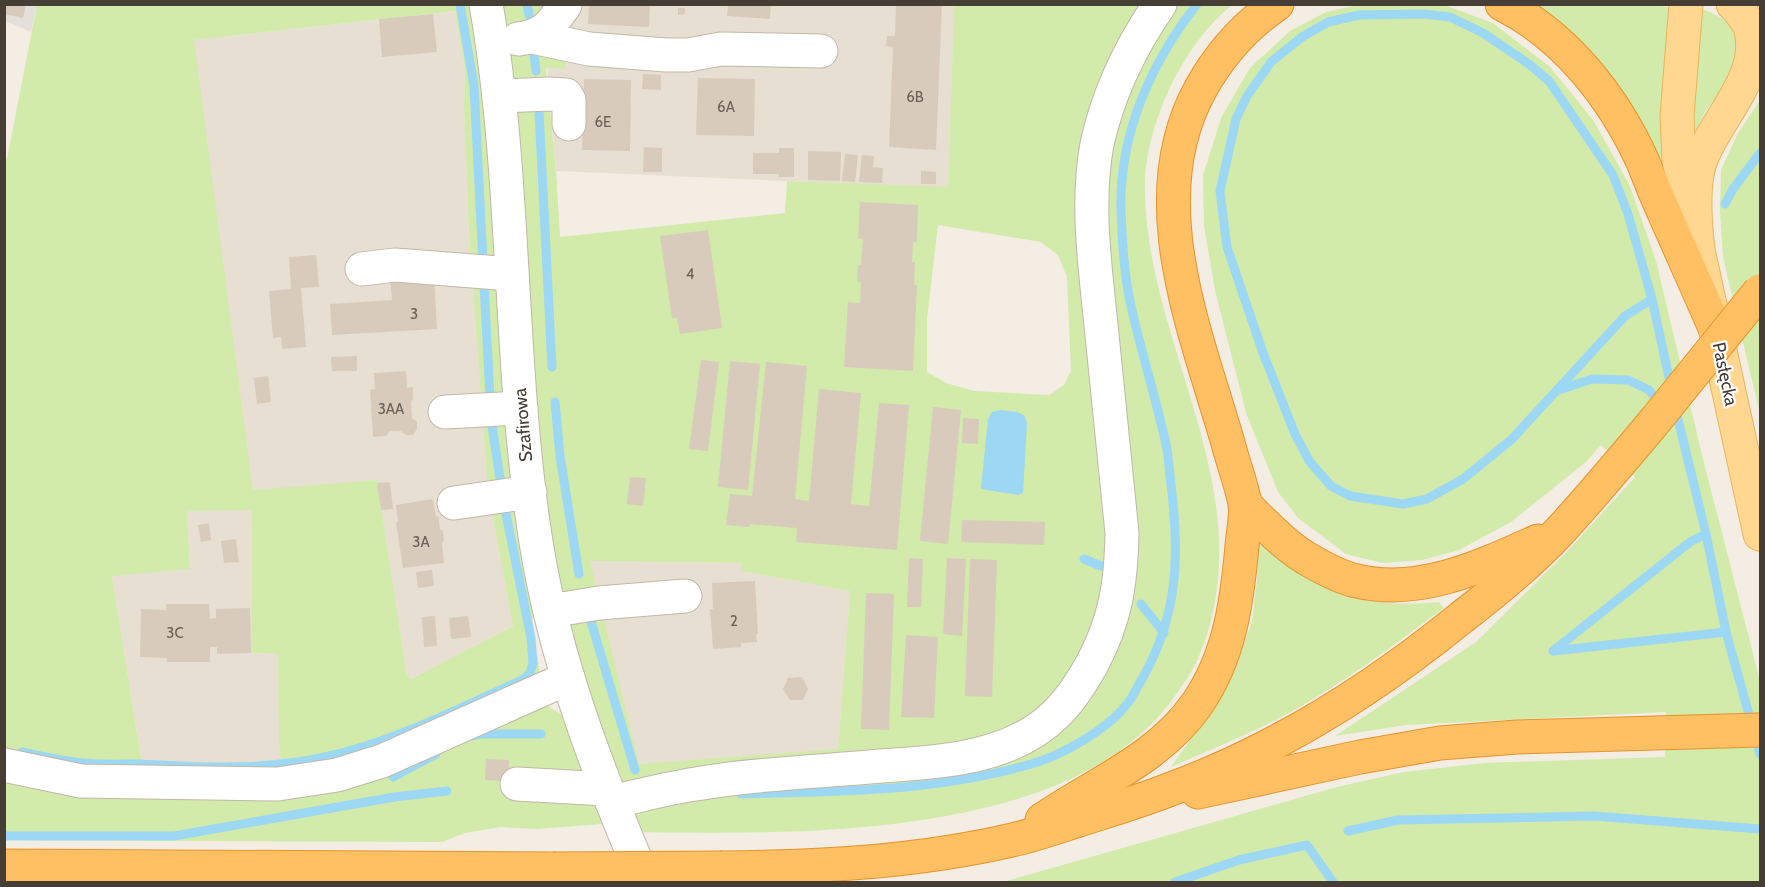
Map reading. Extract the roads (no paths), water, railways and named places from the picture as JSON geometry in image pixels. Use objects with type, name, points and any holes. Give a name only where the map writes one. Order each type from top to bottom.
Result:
[{"type":"highway","points":[[1013,840],[1066,803],[1140,760],[1169,735],[1196,705],[1220,662],[1234,615],[1239,584],[1245,505],[1185,294],[1173,224],[1173,189],[1182,130],[1196,97],[1213,67],[1249,26],[1277,4]]},
{"type":"highway","points":[[1502,4],[1535,23],[1556,42],[1577,62],[1611,103],[1642,161],[1716,330]]},
{"type":"highway","points":[[4,866],[794,867],[883,862],[1013,840],[1123,807],[1219,769],[1298,730],[1355,696],[1430,644],[1485,599],[1558,532],[1612,472],[1761,291]]},
{"type":"highway","points":[[1245,505],[1281,539],[1310,561],[1356,581],[1375,584],[1419,584],[1458,573],[1500,558],[1558,532]]},
{"type":"highway","points":[[1123,807],[1379,753],[1440,743],[1516,737],[1761,730]]},
{"type":"main road","name":"Pasłęcka","points":[[1686,4],[1677,116],[1679,162],[1694,214],[1698,250],[1761,534]]},
{"type":"main road","name":"Pasłęcka","points":[[1694,214],[1699,165],[1707,144],[1742,96],[1755,65],[1754,34],[1746,20],[1732,4]]},
{"type":"street","name":"Szafirowa","points":[[486,4],[499,96],[521,408],[537,543],[550,610],[589,746],[645,882]]},
{"type":"street","points":[[517,784],[609,795],[778,774],[949,760],[993,750],[1012,743],[1054,717],[1071,698],[1087,673],[1110,626],[1118,596],[1121,563],[1122,533],[1094,257],[1092,205],[1094,170],[1104,117],[1116,85],[1135,46],[1160,4]]},
{"type":"street","points":[[532,37],[548,28],[566,5]]},
{"type":"street","points":[[492,40],[532,37],[589,49],[666,55],[688,55],[721,49],[821,51]]},
{"type":"street","points":[[499,96],[566,95],[569,100],[568,124]]},
{"type":"street","points":[[362,269],[395,265],[512,274]]},
{"type":"street","points":[[445,412],[521,408]]},
{"type":"street","points":[[454,503],[530,492]]},
{"type":"street","points":[[550,610],[599,603],[685,596]]},
{"type":"street","points":[[4,765],[81,781],[278,784],[337,775],[382,761],[568,678]]},
{"type":"water","points":[[999,410],[1024,415],[1027,423],[1023,493],[1018,495],[981,489],[988,419],[992,412]]},
{"type":"waterway","points":[[460,4],[474,86],[483,262]]},
{"type":"waterway","points":[[527,4],[529,15]]},
{"type":"waterway","points":[[741,794],[924,785],[996,773],[1043,760],[1070,748],[1108,723],[1133,695],[1163,632],[1173,585],[1175,536],[1166,446],[1127,282],[1122,234],[1122,182],[1132,127],[1141,101],[1165,50],[1197,4]]},
{"type":"waterway","points":[[1652,299],[1625,316],[1512,439],[1463,479],[1427,499],[1403,504],[1350,496],[1331,486],[1310,462],[1295,434],[1263,353],[1227,247],[1220,191],[1236,119],[1247,96],[1271,62],[1302,37],[1328,22],[1359,15],[1424,14],[1450,17],[1483,33],[1529,64],[1549,81],[1613,175],[1628,214],[1652,299],[1671,387]]},
{"type":"waterway","points":[[534,54],[536,71]]},
{"type":"waterway","points":[[539,111],[552,367]]},
{"type":"waterway","points":[[1725,204],[1733,189],[1760,153]]},
{"type":"waterway","points":[[484,284],[490,397]]},
{"type":"waterway","points":[[1559,390],[1592,379],[1628,380],[1649,390],[1661,405]]},
{"type":"waterway","points":[[555,402],[560,456],[579,574]]},
{"type":"waterway","points":[[1675,407],[1706,534],[1726,632],[1760,754]]},
{"type":"waterway","points":[[492,425],[500,479]]},
{"type":"waterway","points":[[22,752],[98,764],[232,767],[302,761],[351,751],[376,743],[524,679],[530,673],[533,663],[531,638],[505,509]]},
{"type":"waterway","points":[[1706,534],[1690,542],[1553,651],[1726,632]]},
{"type":"waterway","points":[[1084,559],[1101,566]]},
{"type":"waterway","points":[[1141,604],[1164,633]]},
{"type":"waterway","points":[[590,618],[635,770]]},
{"type":"waterway","points":[[472,736],[541,734]]},
{"type":"waterway","points":[[393,777],[436,754]]},
{"type":"waterway","points":[[4,836],[174,836],[394,797],[447,791]]},
{"type":"waterway","points":[[1348,831],[1398,820],[1594,816],[1760,829]]},
{"type":"waterway","points":[[1175,882],[1239,860],[1307,845],[1333,882]]}]
